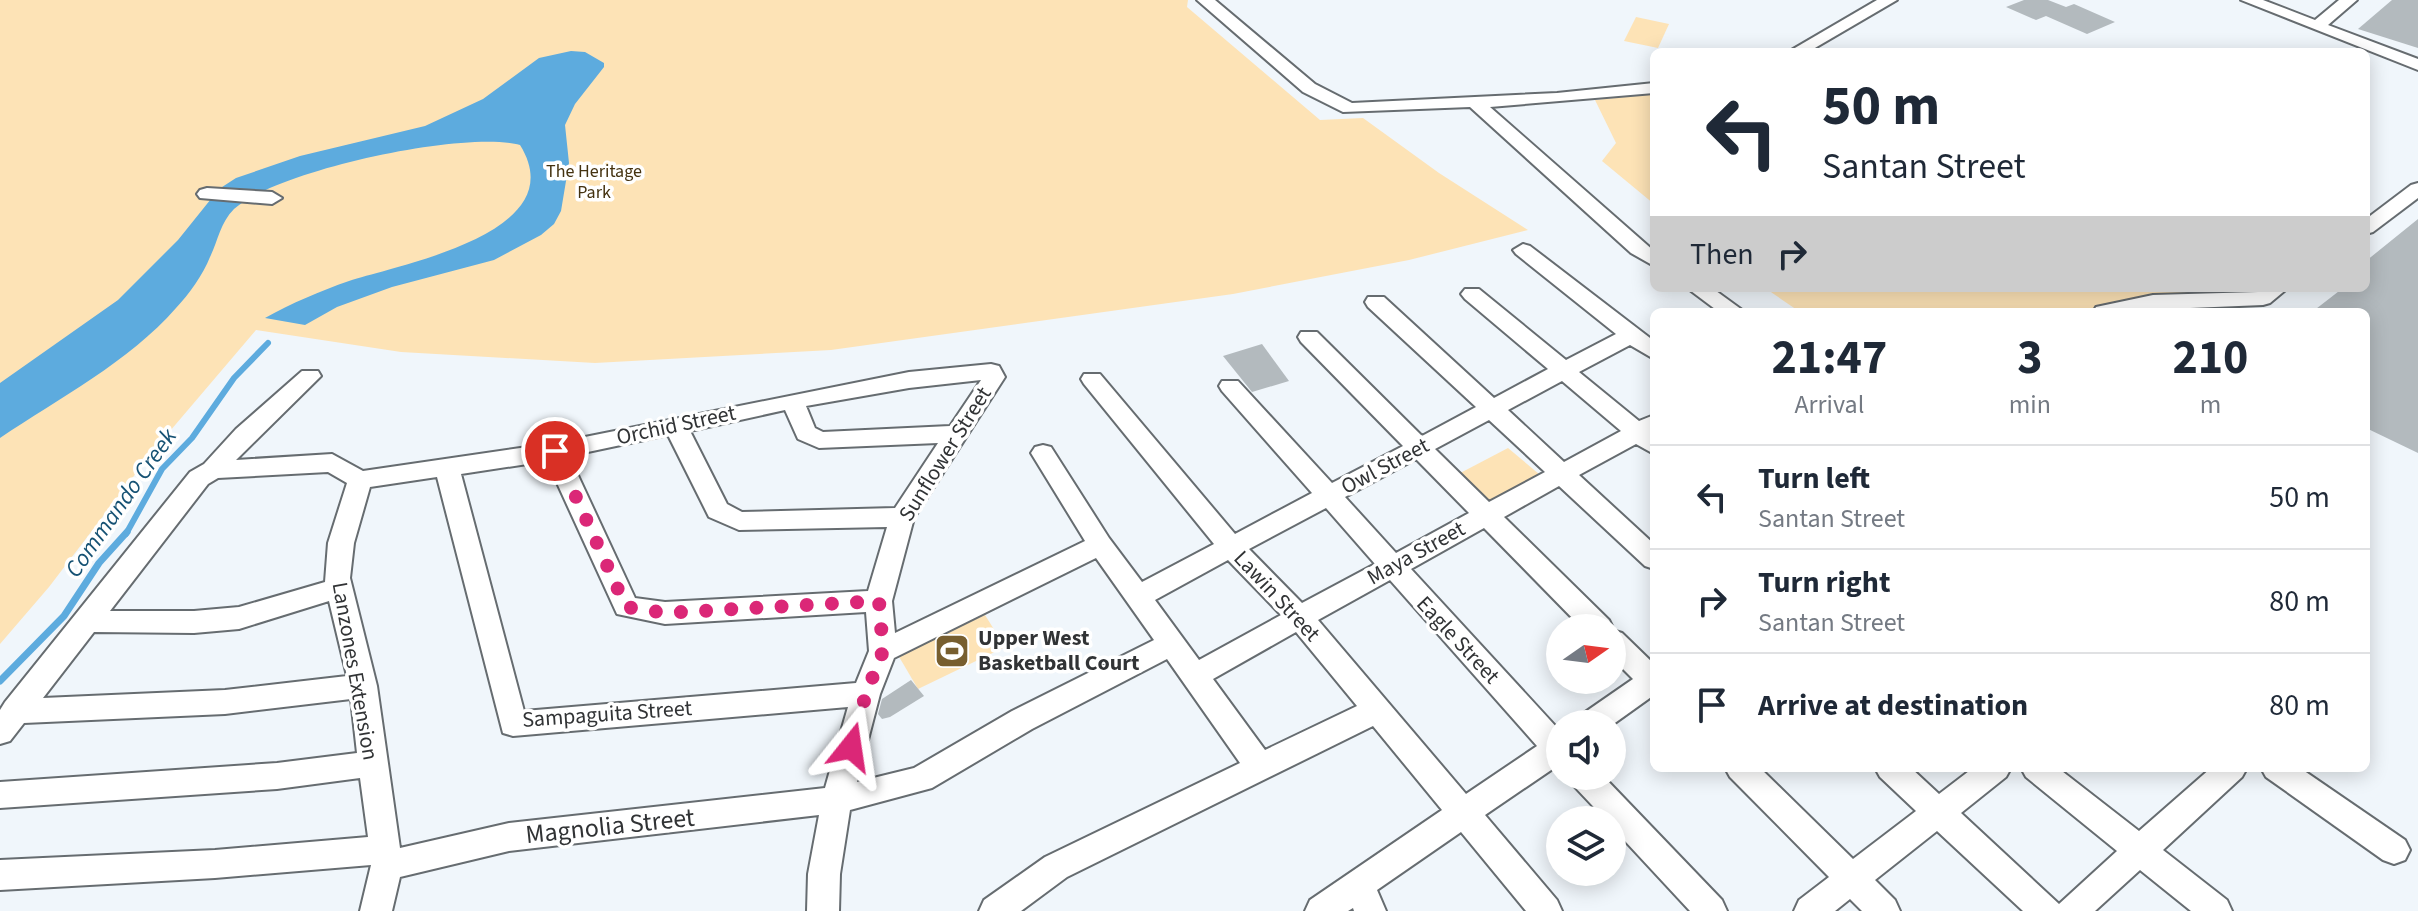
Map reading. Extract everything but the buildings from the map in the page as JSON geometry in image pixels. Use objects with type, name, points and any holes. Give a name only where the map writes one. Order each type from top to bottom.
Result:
[{"type":"street","points":[[1205,0],[1256,40],[1309,88],[1349,108],[1650,88]]},
{"type":"street","points":[[1803,48],[1889,0]]},
{"type":"street","points":[[2229,0],[2355,48]]},
{"type":"street","points":[[2249,0],[2418,65]]},
{"type":"street","points":[[2317,26],[2349,0]]},
{"type":"street","points":[[2370,54],[2412,70],[2418,80]]},
{"type":"street","points":[[1474,102],[1650,257]]},
{"type":"street","points":[[2370,225],[2418,189]]},
{"type":"street","points":[[207,194],[272,198]]},
{"type":"street","points":[[1523,250],[1650,349]]},
{"type":"street","points":[[1703,292],[1728,308]]},
{"type":"street","points":[[2124,308],[2153,302],[2270,293]]},
{"type":"street","name":"Maya Street","points":[[1195,675],[1559,474],[1648,433],[1472,294]]},
{"type":"street","points":[[1376,302],[1650,555]]},
{"type":"street","name":"Owl Street","points":[[1139,596],[1631,335]]},
{"type":"street","points":[[1309,337],[1585,614]]},
{"type":"street","name":"Orchid Street","points":[[360,480],[555,451],[792,401],[909,380],[991,371]]},
{"type":"street","name":"Sunflower Street","points":[[823,911],[824,874],[837,800],[866,694],[883,651],[879,601],[902,517],[994,377],[991,371]]},
{"type":"street","points":[[8,722],[85,621],[206,474],[310,376]]},
{"type":"street","name":"Lawin Street","points":[[1092,379],[1231,547],[1299,617],[1546,911]]},
{"type":"street","name":"Eagle Street","points":[[1230,386],[1391,567],[1546,734]]},
{"type":"street","points":[[792,401],[806,433],[819,440],[956,434]]},
{"type":"street","points":[[675,425],[718,510],[739,521],[902,517]]},
{"type":"street","points":[[555,451],[626,607],[665,613],[879,601]]},
{"type":"street","points":[[1043,453],[1100,545],[1259,765]]},
{"type":"street","points":[[206,474],[332,463],[360,480]]},
{"type":"street","name":"Sampaguita Street","points":[[447,467],[513,724],[866,694]]},
{"type":"street","name":"Lanzones Extension","points":[[360,480],[341,543],[337,578],[363,686],[384,858],[376,911]]},
{"type":"street","points":[[883,651],[1100,545]]},
{"type":"street","points":[[85,621],[194,622],[239,618],[339,588]]},
{"type":"street","name":"Magnolia Street","points":[[0,875],[384,858],[509,837],[837,800],[874,788],[921,779],[1022,720],[1173,643]]},
{"type":"street","points":[[1626,654],[1650,677]]},
{"type":"street","points":[[1612,710],[1650,684]]},
{"type":"street","points":[[8,722],[363,686]]},
{"type":"street","points":[[995,911],[1056,867],[1259,765],[1377,710]]},
{"type":"street","points":[[1321,911],[1364,898],[1464,812],[1546,757]]},
{"type":"street","points":[[0,795],[277,776],[372,764]]},
{"type":"street","points":[[1744,772],[1884,911]]},
{"type":"street","points":[[1894,772],[2046,911]]},
{"type":"street","points":[[1810,911],[1991,772]]},
{"type":"street","points":[[2041,772],[2216,911]]},
{"type":"street","points":[[2072,911],[2228,772]]},
{"type":"street","points":[[2282,772],[2394,850]]},
{"type":"street","points":[[1597,790],[1711,911]]},
{"type":"green space","name":"The Heritage Park","points":[[0,0],[1188,0],[1187,7],[1320,120],[1363,118],[1439,173],[1528,230],[1409,260],[1233,294],[831,350],[595,363],[401,352],[256,330],[153,451],[49,587],[0,644]]},
{"type":"green space","points":[[1636,17],[1669,24],[1658,48],[1624,41]]},
{"type":"green space","points":[[1650,94],[1650,201],[1602,161],[1616,143],[1595,100]]},
{"type":"green space","points":[[1771,292],[2210,292],[2109,308],[1794,308]]},
{"type":"green space","points":[[1508,448],[1539,474],[1476,508],[1445,481]]},
{"type":"green space","name":"Upper West Basketball Court","points":[[985,615],[1005,647],[918,689],[898,655]]},
{"type":"water","points":[[571,51],[585,52],[604,63],[604,67],[575,104],[565,125],[569,163],[561,211],[554,224],[541,235],[494,260],[392,287],[337,307],[305,325],[265,318],[338,285],[475,240],[504,222],[524,201],[531,175],[520,145],[493,142],[416,148],[289,180],[257,194],[229,214],[207,264],[191,290],[137,345],[0,438],[0,383],[118,300],[178,240],[219,189],[236,178],[300,156],[425,126],[483,99],[539,58]]},
{"type":"waterway","name":"Commando Creek","points":[[126,534],[162,469],[192,438],[234,378],[268,343]]},
{"type":"waterway","name":"Commando Creek","points":[[0,681],[64,616],[99,563],[127,532]]},
{"type":"place","name":"Upper West Basketball Court","points":[[952,651]]},
{"type":"route","points":[[555,451],[626,607],[665,613],[879,601],[883,651],[866,694],[851,747]]}]
